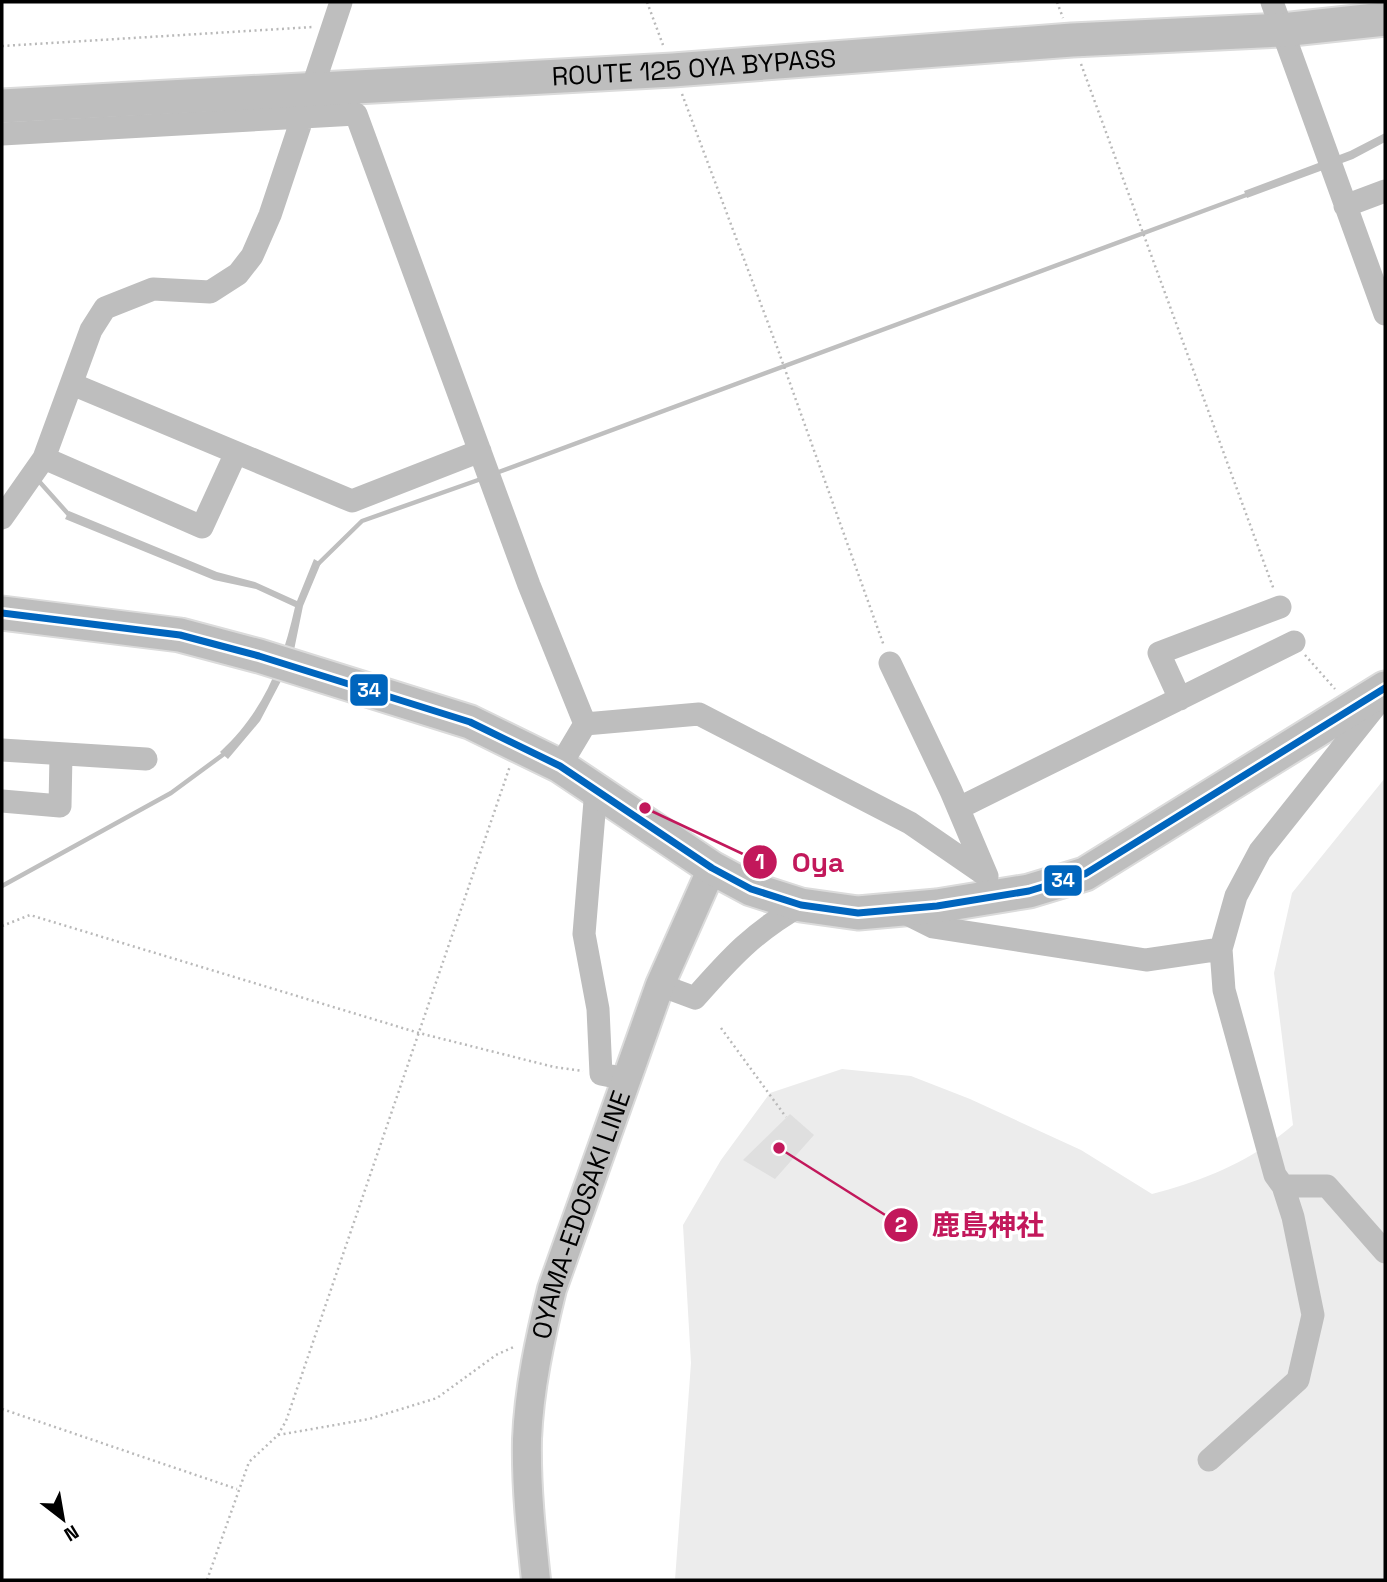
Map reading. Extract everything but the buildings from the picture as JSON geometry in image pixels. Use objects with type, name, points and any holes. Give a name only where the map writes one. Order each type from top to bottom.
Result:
[{"type":"highway","name":"ROUTE 125 OYA BYPASS","points":[[2,106],[305,104],[673,71],[1072,40],[1277,16],[1385,19]]},
{"type":"highway","points":[[2,613],[148,629],[259,656],[423,706],[517,743],[560,766],[712,868],[751,888],[801,905],[858,912],[899,910],[992,887],[1052,886],[1085,874],[1385,691]]},
{"type":"main road","name":"OYAMA-EDOSAKI LINE","points":[[536,1580],[529,1507],[527,1438],[541,1334],[613,1076],[660,985],[712,868]]},
{"type":"street","points":[[2,518],[44,458],[91,330],[105,308],[153,289],[210,292],[238,274],[252,256],[270,215],[341,2]]},
{"type":"street","points":[[1277,16],[1385,314]]},
{"type":"street","points":[[2,134],[305,104],[356,114],[528,585],[585,724]]},
{"type":"street","points":[[1345,206],[1385,191]]},
{"type":"street","points":[[72,384],[235,455],[352,501],[482,456]]},
{"type":"street","points":[[44,458],[202,527],[235,455]]},
{"type":"street","points":[[1180,699],[1159,653],[1280,607]]},
{"type":"street","points":[[959,808],[1294,642]]},
{"type":"street","points":[[890,663],[959,808],[992,887]]},
{"type":"street","points":[[1209,1460],[1298,1380],[1313,1315],[1293,1217],[1283,1186],[1275,1175],[1224,990],[1221,949],[1236,896],[1260,851],[1385,691]]},
{"type":"street","points":[[585,724],[699,715],[910,823],[992,887]]},
{"type":"street","points":[[560,766],[585,724]]},
{"type":"street","points":[[2,750],[146,759]]},
{"type":"street","points":[[2,801],[60,806],[61,754]]},
{"type":"street","points":[[596,789],[584,934],[613,1076]]},
{"type":"street","points":[[660,985],[695,998],[735,952],[755,934],[801,905]]},
{"type":"street","points":[[899,910],[933,927],[1146,960],[1221,949]]},
{"type":"street","points":[[1283,1186],[1327,1186],[1385,1252]]},
{"type":"path","points":[[647,2],[777,347],[890,663]]},
{"type":"path","points":[[1057,2],[1139,217],[1280,607]]},
{"type":"path","points":[[2,46],[319,27],[327,39]]},
{"type":"path","points":[[1294,642],[1353,709]]},
{"type":"path","points":[[207,1580],[248,1462],[278,1435],[286,1421],[517,743]]},
{"type":"path","points":[[2,926],[30,915],[419,1033],[554,1067],[613,1076]]},
{"type":"path","points":[[720,1028],[786,1117]]},
{"type":"path","points":[[278,1435],[369,1419],[437,1398],[496,1355],[541,1334]]},
{"type":"path","points":[[2,1409],[237,1489]]},
{"type":"shaded area","points":[[1385,133],[1385,142],[1353,159],[1247,198],[1244,191],[1350,151]]},
{"type":"shaded area","points":[[69,511],[217,572],[255,582],[297,601],[314,559],[321,563],[303,606],[292,660],[260,721],[228,759],[220,752],[248,720],[269,686],[284,648],[295,607],[256,589],[214,580],[65,519]]},
{"type":"shaded area","points":[[1385,778],[1385,1580],[675,1580],[691,1363],[683,1225],[721,1160],[770,1093],[842,1069],[911,1076],[970,1099],[1081,1150],[1152,1194],[1227,1168],[1261,1149],[1293,1125],[1274,973],[1292,893]]},
{"type":"waterway","points":[[496,473],[1249,194]]},
{"type":"waterway","points":[[37,479],[70,516]]},
{"type":"waterway","points":[[316,566],[362,521],[481,479]]},
{"type":"waterway","points":[[2,886],[171,793],[228,751]]},
{"type":"transit line","name":"34","points":[[2,613],[180,635],[259,656],[470,722],[560,766],[712,868],[751,889],[801,905],[858,913],[937,906],[1029,891],[1085,874],[1385,688]]},
{"type":"place","name":"Oya","points":[[645,808]]},
{"type":"place","name":"鹿島神社","points":[[779,1148]]}]
